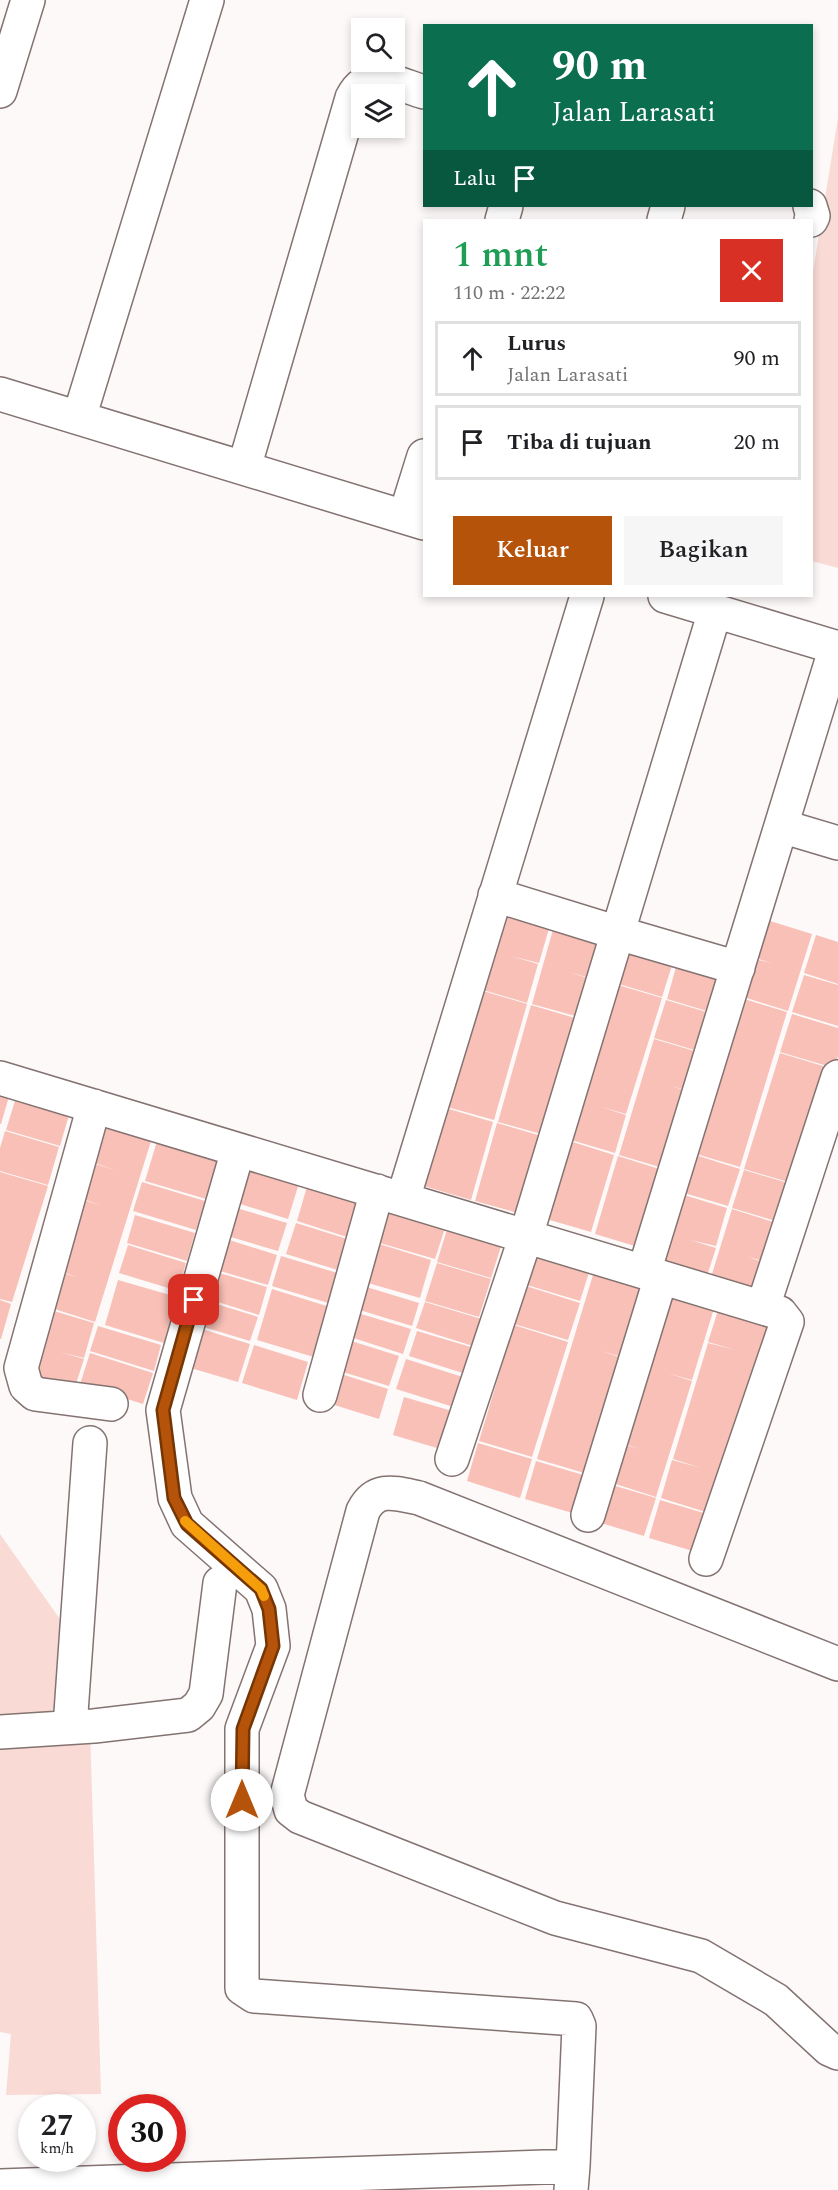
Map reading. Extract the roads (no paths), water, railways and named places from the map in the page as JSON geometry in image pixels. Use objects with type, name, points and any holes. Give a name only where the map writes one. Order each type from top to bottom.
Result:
[{"type":"street","points":[[0,91],[28,0]]},
{"type":"street","points":[[80,418],[207,0]]},
{"type":"street","points":[[244,468],[352,98],[360,85],[375,78],[423,92]]},
{"type":"street","points":[[0,394],[415,520],[423,463]]},
{"type":"street","points":[[320,1395],[495,895],[587,597]]},
{"type":"street","points":[[452,1459],[526,1236],[618,933],[691,601],[837,648],[738,968],[588,1515]]},
{"type":"street","points":[[781,826],[838,843]]},
{"type":"street","points":[[495,895],[738,968]]},
{"type":"street","points":[[763,1307],[838,1077]]},
{"type":"street","points":[[0,1078],[780,1313],[787,1322],[706,1559]]},
{"type":"street","points":[[94,1106],[21,1368],[26,1386],[35,1394],[111,1404]]},
{"type":"street","points":[[0,2186],[572,2178],[579,2026],[579,2022],[574,2018],[254,1996],[242,1988],[243,1729],[273,1646],[269,1609],[261,1589],[187,1524],[174,1498],[163,1410],[238,1150]]},
{"type":"street","points":[[70,1727],[90,1443]]},
{"type":"street","points":[[838,1664],[419,1498],[394,1493],[380,1494],[369,1500],[363,1511],[287,1795],[291,1810],[300,1818],[555,1918],[701,1956],[776,2000],[829,2049],[838,2053]]},
{"type":"street","points":[[0,1732],[188,1715],[199,1706],[206,1694],[220,1583]]}]
